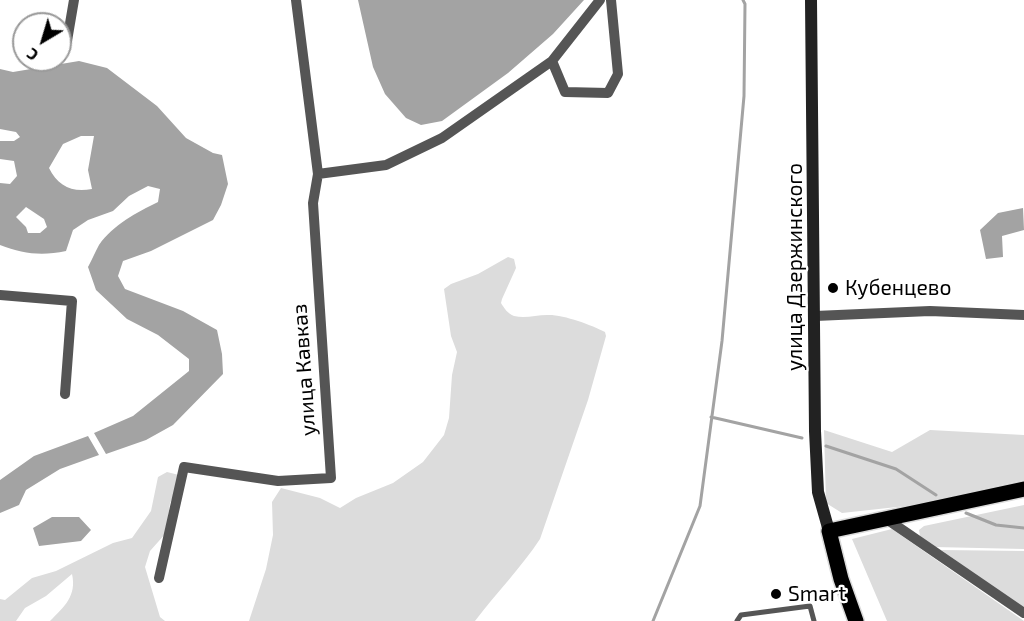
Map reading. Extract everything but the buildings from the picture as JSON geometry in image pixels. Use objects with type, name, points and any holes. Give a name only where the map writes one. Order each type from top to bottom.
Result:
[{"type":"main road","name":"улица Дзержинского","points":[[812,0],[815,431],[818,492],[829,531]]},
{"type":"main road","points":[[856,621],[841,579],[829,531],[1024,489]]},
{"type":"street","name":"улица Кавказ","points":[[159,578],[184,467],[278,481],[331,478],[314,203],[318,174],[296,0]]},
{"type":"street","points":[[318,174],[386,165],[442,138],[552,61],[600,0]]},
{"type":"street","points":[[552,61],[565,92],[608,93],[618,74],[611,0]]},
{"type":"street","points":[[0,295],[72,301],[65,394]]},
{"type":"street","points":[[815,316],[930,311],[1024,315]]},
{"type":"street","points":[[885,519],[1024,613]]},
{"type":"lane","points":[[737,621],[741,615],[810,606],[814,621]]},
{"type":"shaded area","points":[[358,0],[584,0],[553,34],[508,73],[442,121],[421,125],[406,118],[385,94],[373,67]]},
{"type":"shaded area","points":[[79,61],[107,68],[157,106],[186,138],[213,153],[222,155],[228,184],[213,220],[151,251],[123,261],[118,276],[125,289],[183,311],[217,330],[223,374],[173,425],[146,440],[106,454],[94,433],[133,416],[189,371],[189,359],[158,335],[127,319],[96,290],[88,267],[99,245],[111,231],[158,202],[160,189],[148,186],[129,196],[113,211],[88,220],[73,230],[66,251],[33,253],[0,245],[0,183],[10,184],[17,176],[14,161],[0,159],[0,141],[14,141],[20,137],[16,132],[0,129],[0,69],[12,72],[72,72],[72,62]],"holes":[[[81,136],[94,136],[88,170],[92,189],[78,190],[61,184],[49,168],[63,144]],[[26,207],[44,219],[47,227],[40,233],[28,233],[26,227],[16,217]]]},
{"type":"shaded area","points":[[1023,208],[1024,230],[1002,236],[1003,257],[986,259],[980,230],[998,213]]},
{"type":"shaded area","points":[[508,257],[514,259],[516,268],[501,303],[510,314],[522,317],[561,316],[593,326],[605,332],[606,336],[588,400],[540,539],[533,550],[475,621],[249,621],[266,569],[273,535],[272,502],[281,488],[320,498],[340,508],[356,498],[393,483],[423,462],[444,435],[449,418],[452,375],[457,352],[451,336],[444,289]]},
{"type":"shaded area","points":[[824,430],[892,452],[930,430],[1024,435],[1024,480],[906,506],[842,513],[826,503]]},
{"type":"shaded area","points":[[88,436],[99,455],[60,469],[26,490],[19,505],[0,513],[0,480],[34,456]]},
{"type":"shaded area","points":[[167,472],[179,475],[180,483],[170,503],[166,533],[150,551],[145,567],[160,617],[165,621],[50,621],[71,595],[72,574],[46,596],[25,608],[16,621],[0,621],[0,599],[5,600],[32,578],[56,571],[113,543],[132,538],[151,511],[158,477]]},
{"type":"shaded area","points":[[1024,505],[1024,549],[934,547],[920,536],[919,530],[924,526]]},
{"type":"shaded area","points":[[52,517],[79,517],[91,530],[81,541],[39,546],[33,528]]},
{"type":"shaded area","points":[[892,529],[1024,621],[887,621],[852,539]]},
{"type":"shaded area","points":[[941,550],[1024,551],[1024,609]]},
{"type":"waterway","points":[[653,621],[700,506],[722,341],[744,96],[745,4],[743,0]]},
{"type":"waterway","points":[[711,417],[802,438]]},
{"type":"waterway","points":[[826,446],[896,469],[936,495]]},
{"type":"waterway","points":[[966,513],[996,525],[1024,528]]},
{"type":"place","name":"Кубенцево","points":[[833,288]]},
{"type":"place","name":"Smart","points":[[776,594]]}]
